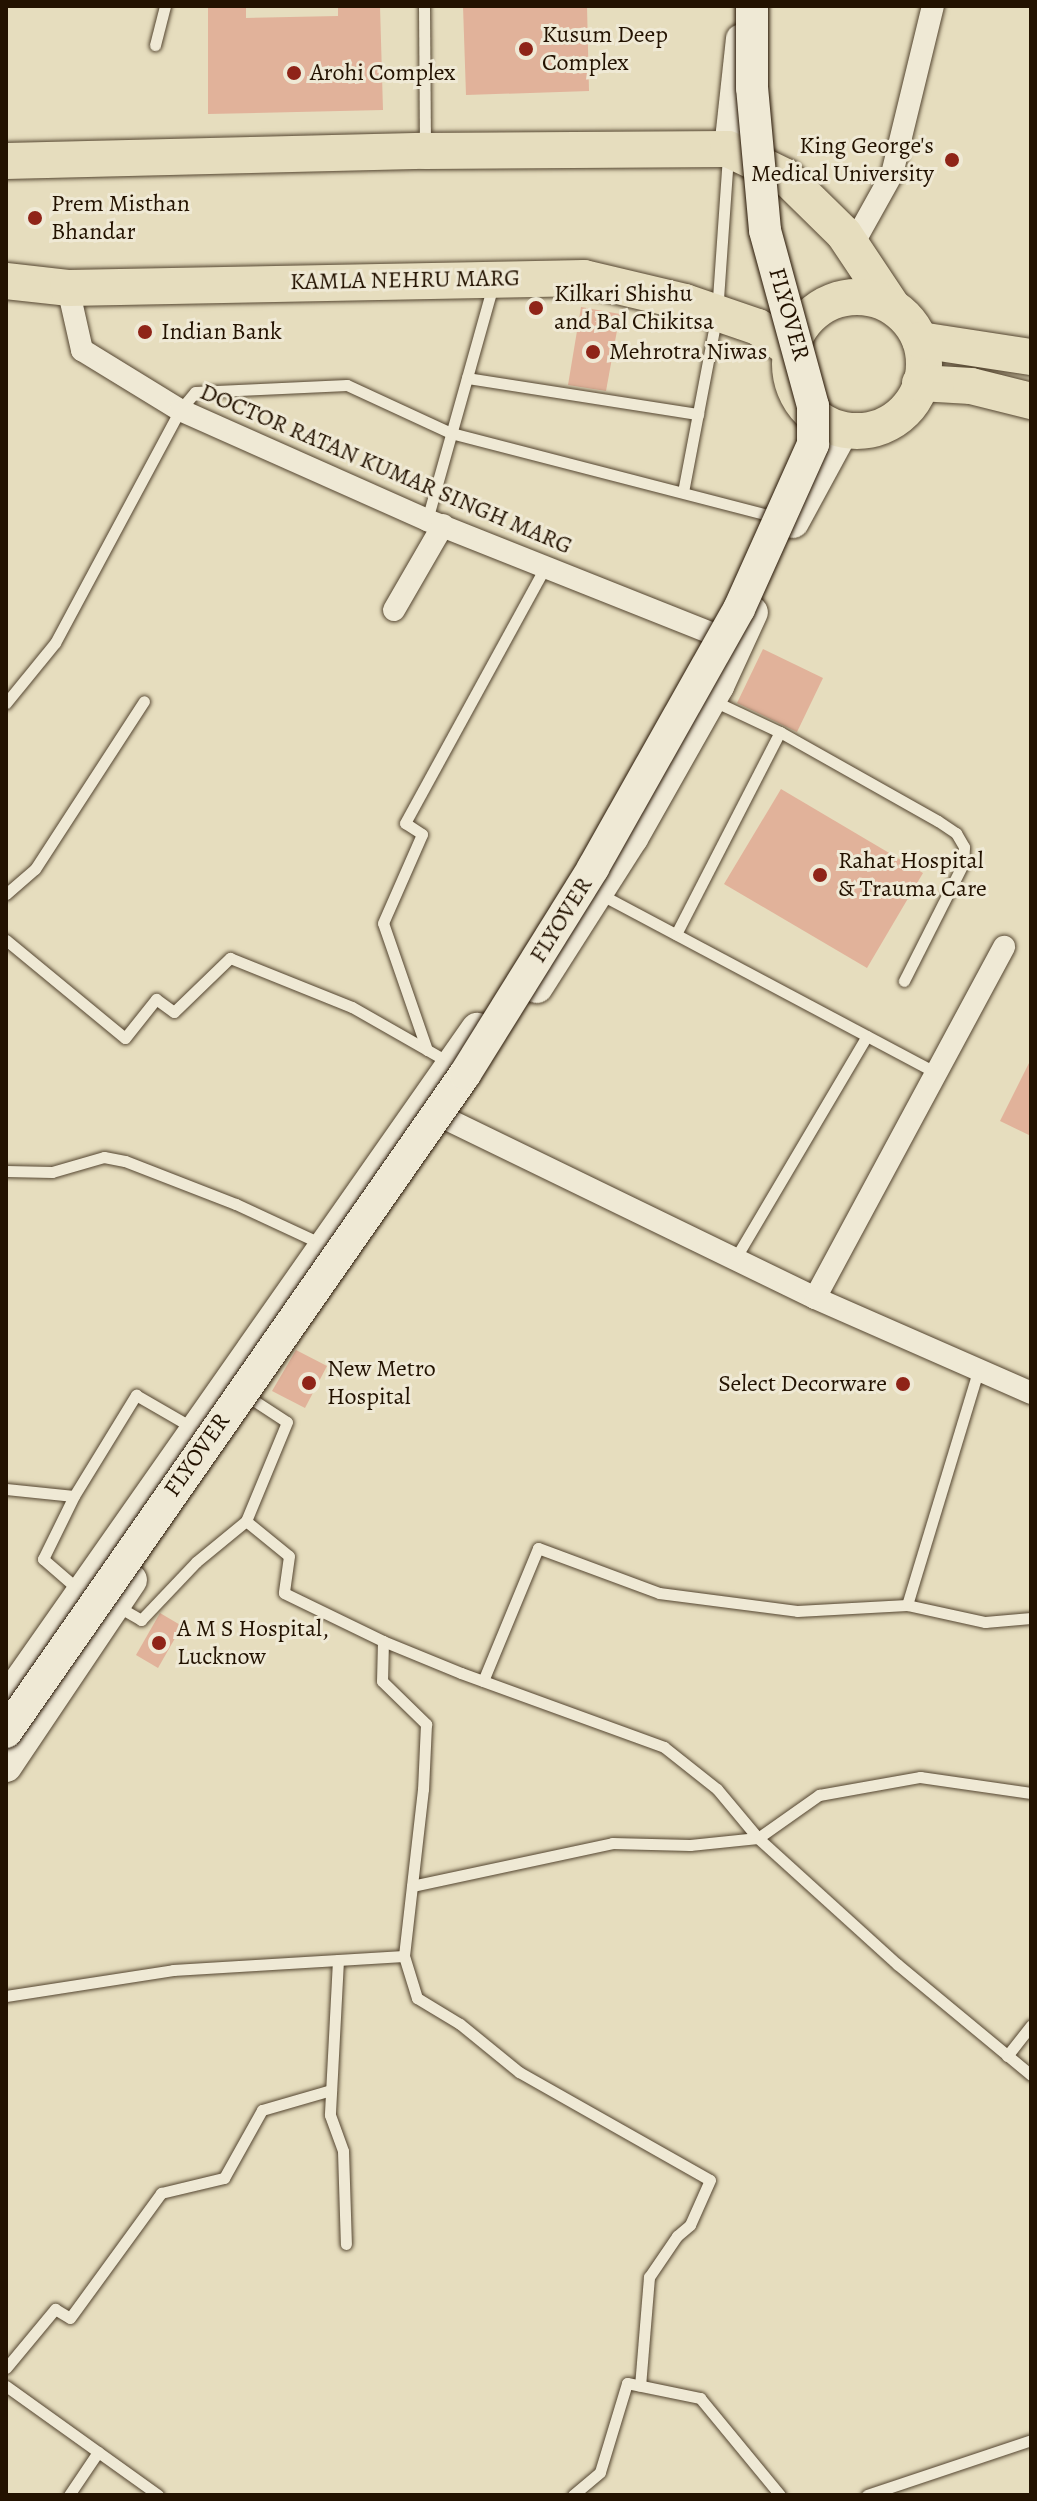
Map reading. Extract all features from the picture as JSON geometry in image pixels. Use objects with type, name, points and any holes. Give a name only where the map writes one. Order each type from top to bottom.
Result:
[{"type":"main road","name":"FLYOVER","points":[[6,1732],[465,1074],[593,868],[739,609],[813,444],[813,406],[764,217],[752,88],[752,6]]},
{"type":"main road","points":[[6,161],[425,151],[728,149],[786,177],[844,234],[892,306],[914,327],[920,340],[924,378],[912,403],[894,421],[872,430],[843,430],[817,418],[800,401]]},
{"type":"main road","name":"KAMLA NEHRU MARG","points":[[6,281],[68,288],[584,278],[685,302],[758,327],[791,350]]},
{"type":"main road","points":[[453,1064],[598,893],[710,699],[735,591],[798,442],[800,401],[791,377],[791,350],[800,327],[820,308],[849,297],[871,298],[892,306]]},
{"type":"main road","points":[[920,340],[1031,357]]},
{"type":"main road","points":[[920,383],[971,386],[1031,401]]},
{"type":"main road","points":[[6,1701],[81,1591],[207,1438],[436,1112],[453,1064],[495,1004],[632,780],[724,639],[843,430]]},
{"type":"main road","points":[[240,1391],[324,1245],[436,1112]]},
{"type":"main road","points":[[6,1766],[114,1604],[207,1438]]},
{"type":"street","points":[[728,149],[743,6]]},
{"type":"street","points":[[852,246],[892,174],[933,6]]},
{"type":"street","name":"DOCTOR RATAN KUMAR SINGH MARG","points":[[68,288],[82,350],[180,410],[435,523],[724,639]]},
{"type":"street","points":[[394,610],[435,523]]},
{"type":"street","points":[[815,1298],[1004,947]]},
{"type":"street","points":[[436,1112],[815,1298],[1031,1393]]},
{"type":"lane","points":[[155,45],[165,6]]},
{"type":"lane","points":[[424,6],[425,151]]},
{"type":"lane","points":[[683,492],[717,313],[728,149]]},
{"type":"lane","points":[[435,523],[451,433],[495,278]]},
{"type":"lane","points":[[467,378],[698,414]]},
{"type":"lane","points":[[6,703],[55,643],[180,410],[195,392],[347,385],[451,433],[767,515]]},
{"type":"lane","points":[[453,1064],[383,923],[422,834],[405,823],[546,565]]},
{"type":"lane","points":[[710,699],[780,732],[956,833],[964,847],[963,864],[904,981]]},
{"type":"lane","points":[[6,894],[35,869],[144,701]]},
{"type":"lane","points":[[676,934],[780,732]]},
{"type":"lane","points":[[598,893],[936,1073]]},
{"type":"lane","points":[[6,940],[125,1038],[156,999],[174,1012],[230,958],[352,1007],[453,1064]]},
{"type":"lane","points":[[735,1259],[867,1036]]},
{"type":"lane","points":[[6,1171],[52,1172],[104,1157],[125,1161],[236,1204],[324,1245]]},
{"type":"lane","points":[[907,1605],[978,1372]]},
{"type":"lane","points":[[114,1604],[141,1620],[196,1562],[246,1521],[287,1422],[240,1391]]},
{"type":"lane","points":[[81,1591],[43,1559],[74,1496],[136,1395],[207,1438]]},
{"type":"lane","points":[[6,1489],[74,1496]]},
{"type":"lane","points":[[246,1521],[289,1556],[284,1593],[383,1641],[664,1747],[717,1789],[758,1838],[897,1964],[1031,2075]]},
{"type":"lane","points":[[483,1681],[538,1548],[659,1593],[797,1611],[907,1605],[985,1622],[1031,1618]]},
{"type":"lane","points":[[383,1641],[382,1681],[426,1724],[423,1789],[404,1956],[417,1998],[460,2024],[519,2072],[710,2180],[690,2225],[677,2236],[649,2277],[640,2386]]},
{"type":"lane","points":[[412,1886],[612,1843],[690,1845],[758,1838],[819,1795],[920,1777],[1031,1793]]},
{"type":"lane","points":[[6,1996],[173,1970],[404,1956]]},
{"type":"lane","points":[[338,1960],[330,2115],[343,2151],[346,2244]]},
{"type":"lane","points":[[1007,2056],[1031,2025]]},
{"type":"lane","points":[[6,2368],[55,2309],[70,2318],[161,2193],[224,2178],[262,2110],[331,2090]]},
{"type":"lane","points":[[573,2495],[600,2472],[627,2383],[700,2398],[780,2495]]},
{"type":"lane","points":[[6,2386],[158,2495]]},
{"type":"lane","points":[[867,2495],[1031,2440]]},
{"type":"lane","points":[[69,2495],[98,2452]]},
{"type":"building","name":"Arohi Complex","points":[[208,6],[246,6],[246,18],[338,16],[338,6],[380,6],[383,110],[208,114]]},
{"type":"building","name":"Kusum Deep Complex","points":[[463,6],[587,6],[589,91],[466,95]]},
{"type":"building","name":"Mehrotra Niwas","points":[[581,307],[620,314],[606,391],[568,385]]},
{"type":"building","points":[[763,649],[823,678],[797,732],[737,703]]},
{"type":"building","points":[[781,789],[923,873],[867,968],[724,884]]},
{"type":"building","points":[[1031,1059],[1031,1136],[1000,1121]]},
{"type":"building","points":[[296,1350],[327,1366],[305,1408],[272,1391]]},
{"type":"building","points":[[160,1613],[182,1626],[158,1668],[136,1655]]},
{"type":"place","name":"Kusum Deep Complex","points":[[526,49]]},
{"type":"place","name":"Arohi Complex","points":[[294,73]]},
{"type":"place","name":"King George's Medical University","points":[[952,160]]},
{"type":"place","name":"Prem Misthan Bhandar","points":[[35,218]]},
{"type":"place","name":"Kilkari Shishu and Bal Chikitsa","points":[[536,308]]},
{"type":"place","name":"Indian Bank","points":[[145,332]]},
{"type":"place","name":"Mehrotra Niwas","points":[[593,352]]},
{"type":"place","name":"Rahat Hospital & Trauma Care","points":[[820,875]]},
{"type":"place","name":"New Metro Hospital","points":[[309,1383]]},
{"type":"place","name":"Select Decorware","points":[[903,1384]]},
{"type":"place","name":"A M S Hospital, Lucknow","points":[[159,1643]]}]
